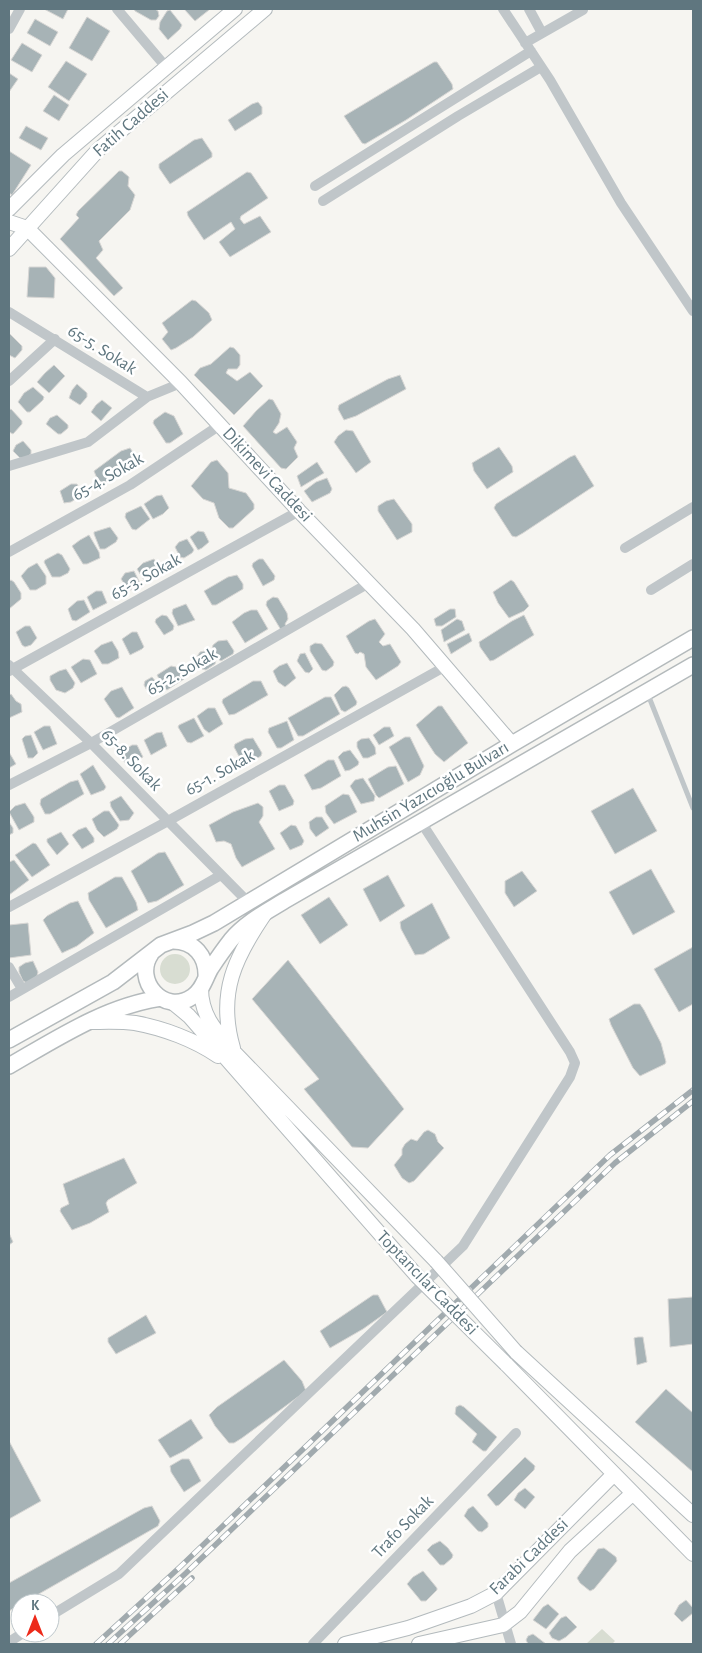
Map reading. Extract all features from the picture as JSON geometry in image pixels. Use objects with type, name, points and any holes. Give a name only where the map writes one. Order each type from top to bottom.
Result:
[{"type":"main road","name":"Muhsin Yazıcıoğlu Bulvarı","points":[[9,1040],[113,982],[161,946],[193,933],[248,902],[693,638]]},
{"type":"main road","name":"Muhsin Yazıcıoğlu Bulvarı","points":[[9,1066],[88,1022],[140,1003],[187,1000],[194,996],[238,932],[267,912],[693,665]]},
{"type":"main road","points":[[167,1000],[152,992],[146,978],[146,962],[161,946],[183,942],[196,949],[205,962],[204,982]]},
{"type":"street","points":[[9,29],[20,9]]},
{"type":"street","points":[[117,9],[166,68]]},
{"type":"street","name":"Fatih Caddesi","points":[[9,249],[98,150],[265,9]]},
{"type":"street","points":[[503,9],[541,67],[621,203],[693,311]]},
{"type":"street","points":[[529,9],[542,33]]},
{"type":"street","points":[[232,10],[236,34]]},
{"type":"street","name":"Fatih Caddesi","points":[[9,208],[63,156],[232,10]]},
{"type":"street","points":[[315,186],[528,47],[542,33],[583,10]]},
{"type":"street","points":[[323,201],[458,116],[541,67]]},
{"type":"street","name":"Dikimevi Caddesi","points":[[9,222],[27,228],[181,383],[446,666],[512,744]]},
{"type":"street","name":"65-5. Sokak","points":[[9,312],[147,397],[181,383]]},
{"type":"street","points":[[9,381],[55,340]]},
{"type":"street","points":[[9,466],[88,442],[147,397]]},
{"type":"street","name":"65-4. Sokak","points":[[9,552],[130,485],[220,425]]},
{"type":"street","points":[[625,548],[693,507]]},
{"type":"street","name":"65-3. Sokak","points":[[10,668],[299,511]]},
{"type":"street","points":[[650,590],[693,564]]},
{"type":"street","name":"65-2. Sokak","points":[[9,785],[92,743],[369,583]]},
{"type":"street","name":"65-1. Sokak","points":[[9,908],[446,666]]},
{"type":"street","name":"65-8. Sokak","points":[[10,668],[92,743],[248,902]]},
{"type":"street","points":[[60,1610],[119,1574],[463,1246],[570,1077],[575,1063],[570,1052],[421,822]]},
{"type":"street","points":[[9,997],[221,875]]},
{"type":"street","points":[[88,1022],[133,1023],[160,1030],[233,1059],[227,1011],[232,972],[237,959],[267,912]]},
{"type":"street","points":[[9,967],[22,989]]},
{"type":"street","name":"Toptancılar Caddesi","points":[[204,982],[202,1004],[206,1016],[233,1059],[417,1276],[693,1554]]},
{"type":"street","name":"Toptancılar Caddesi","points":[[167,1000],[189,1016],[436,1261],[516,1352],[693,1515]]},
{"type":"street","name":"Trafo Sokak","points":[[312,1644],[516,1433]]},
{"type":"street","name":"Farabi Caddesi","points":[[345,1644],[408,1628],[471,1606],[496,1592],[614,1474]]},
{"type":"street","name":"Farabi Caddesi","points":[[419,1644],[506,1622],[520,1612],[570,1551],[633,1493]]},
{"type":"street","points":[[496,1592],[511,1644]]},
{"type":"lane","points":[[647,692],[693,808]]},
{"type":"shaded area","points":[[175,954],[181,955],[189,963],[189,975],[181,983],[175,984],[169,983],[161,975],[160,969],[161,963],[169,955]]},
{"type":"shaded area","points":[[602,1629],[615,1641],[612,1644],[586,1644]]},
{"type":"building","points":[[44,9],[68,9],[63,19]]},
{"type":"building","points":[[134,9],[155,9],[158,11],[159,16],[156,20],[151,20]]},
{"type":"building","points":[[184,9],[209,9],[209,10],[195,21]]},
{"type":"building","points":[[170,10],[182,25],[168,40],[159,29],[160,22],[167,11]]},
{"type":"building","points":[[87,17],[110,31],[92,61],[69,48]]},
{"type":"building","points":[[35,19],[58,32],[50,46],[27,33]]},
{"type":"building","points":[[22,43],[42,55],[32,72],[11,60]]},
{"type":"building","points":[[66,61],[87,74],[69,101],[48,87]]},
{"type":"building","points":[[434,62],[437,62],[452,84],[453,89],[406,120],[365,144],[362,143],[344,116]]},
{"type":"building","points":[[9,73],[18,79],[9,92]]},
{"type":"building","points":[[54,95],[69,105],[59,121],[43,111]]},
{"type":"building","points":[[258,102],[262,107],[262,114],[235,131],[228,120]]},
{"type":"building","points":[[26,126],[48,138],[41,150],[19,138]]},
{"type":"building","points":[[202,138],[212,153],[212,157],[170,184],[159,168],[159,164],[194,140]]},
{"type":"building","points":[[9,151],[31,165],[12,195],[9,193]]},
{"type":"building","points":[[119,171],[122,171],[129,177],[128,186],[135,195],[130,210],[99,241],[103,250],[96,258],[123,288],[114,296],[60,239],[79,218],[76,215],[78,211]]},
{"type":"building","points":[[247,172],[251,173],[268,198],[241,216],[240,219],[244,224],[260,216],[271,232],[230,257],[219,242],[235,229],[231,222],[204,240],[187,212]]},
{"type":"building","points":[[29,267],[46,267],[55,278],[54,298],[27,297]]},
{"type":"building","points":[[192,300],[196,301],[209,313],[212,320],[193,337],[171,350],[162,339],[168,332],[162,323]]},
{"type":"building","points":[[9,333],[22,346],[22,350],[15,358],[9,355]]},
{"type":"building","points":[[230,347],[234,348],[240,355],[240,365],[237,369],[228,369],[226,373],[237,381],[250,372],[263,386],[234,415],[194,375],[200,368],[211,364]]},
{"type":"building","points":[[54,365],[65,376],[49,393],[37,382]]},
{"type":"building","points":[[400,375],[406,389],[356,416],[344,420],[338,409],[339,405],[388,379]]},
{"type":"building","points":[[77,384],[87,393],[87,397],[80,405],[69,398]]},
{"type":"building","points":[[33,387],[44,397],[30,412],[27,412],[18,402],[24,393]]},
{"type":"building","points":[[269,399],[273,400],[281,414],[279,423],[273,432],[276,434],[287,427],[297,442],[294,448],[298,457],[286,469],[281,468],[243,426]]},
{"type":"building","points":[[102,400],[112,408],[101,421],[91,412]]},
{"type":"building","points":[[11,409],[22,421],[22,424],[13,434],[9,432],[9,410]]},
{"type":"building","points":[[165,412],[174,416],[183,434],[170,443],[166,443],[153,423],[154,420]]},
{"type":"building","points":[[57,415],[68,425],[68,428],[61,434],[58,434],[46,424],[50,418]]},
{"type":"building","points":[[346,430],[353,431],[371,462],[356,473],[334,442]]},
{"type":"building","points":[[23,441],[31,450],[31,454],[25,458],[20,458],[13,451],[16,445]]},
{"type":"building","points":[[499,447],[512,466],[513,472],[487,489],[474,471],[472,463]]},
{"type":"building","points":[[130,448],[137,458],[136,462],[121,474],[102,484],[94,471],[121,451]]},
{"type":"building","points":[[575,455],[594,486],[523,533],[516,537],[512,536],[494,508],[496,504]]},
{"type":"building","points":[[217,460],[228,473],[229,488],[246,493],[254,504],[254,509],[233,528],[229,528],[219,518],[214,503],[203,499],[191,486],[211,462]]},
{"type":"building","points":[[317,462],[324,473],[301,487],[297,476]]},
{"type":"building","points":[[327,478],[332,489],[330,493],[312,502],[304,491],[316,482]]},
{"type":"building","points":[[71,484],[77,484],[82,495],[71,502],[64,503],[60,491]]},
{"type":"building","points":[[162,495],[169,508],[163,514],[153,519],[144,504],[156,496]]},
{"type":"building","points":[[394,499],[412,524],[412,532],[397,540],[378,511],[378,506]]},
{"type":"building","points":[[141,506],[150,519],[136,530],[132,529],[125,517],[126,513]]},
{"type":"building","points":[[110,527],[118,538],[116,542],[105,549],[100,549],[94,532]]},
{"type":"building","points":[[198,531],[204,532],[209,542],[198,550],[190,537]]},
{"type":"building","points":[[89,535],[99,552],[100,558],[83,564],[72,546]]},
{"type":"building","points":[[187,539],[194,550],[184,558],[180,557],[175,547],[179,542]]},
{"type":"building","points":[[58,553],[62,555],[70,569],[68,573],[60,577],[52,577],[44,562]]},
{"type":"building","points":[[154,559],[159,571],[144,580],[137,569],[143,563]]},
{"type":"building","points":[[259,559],[263,559],[275,576],[274,580],[263,586],[252,566]]},
{"type":"building","points":[[37,563],[46,576],[46,584],[36,590],[30,590],[21,576],[28,568]]},
{"type":"building","points":[[134,571],[140,583],[131,590],[128,589],[121,579],[125,573]]},
{"type":"building","points":[[237,575],[243,584],[243,589],[216,605],[212,605],[204,591],[228,577]]},
{"type":"building","points":[[11,580],[21,593],[21,599],[9,609],[9,581]]},
{"type":"building","points":[[511,580],[529,606],[524,611],[509,618],[498,603],[493,592]]},
{"type":"building","points":[[96,591],[102,591],[107,603],[93,610],[87,597]]},
{"type":"building","points":[[273,597],[278,598],[287,613],[288,619],[285,624],[287,628],[281,630],[266,605],[267,601]]},
{"type":"building","points":[[84,600],[90,612],[76,621],[72,620],[68,609],[77,601]]},
{"type":"building","points":[[186,604],[195,620],[178,626],[172,613],[173,609]]},
{"type":"building","points":[[450,609],[455,609],[456,617],[442,626],[436,626],[434,619]]},
{"type":"building","points":[[251,610],[257,610],[268,629],[245,643],[232,622]]},
{"type":"building","points":[[162,615],[167,616],[174,626],[173,630],[164,635],[155,622]]},
{"type":"building","points":[[524,615],[534,635],[490,661],[480,647],[479,642]]},
{"type":"building","points":[[375,619],[385,634],[379,642],[383,646],[390,644],[401,662],[376,680],[366,667],[364,654],[360,652],[358,654],[355,653],[346,636]]},
{"type":"building","points":[[457,619],[462,621],[465,630],[444,642],[441,630]]},
{"type":"building","points":[[25,626],[30,626],[37,638],[31,645],[25,647],[22,645],[16,632]]},
{"type":"building","points":[[132,632],[137,632],[144,647],[130,655],[122,639]]},
{"type":"building","points":[[469,633],[472,641],[451,654],[447,644]]},
{"type":"building","points":[[227,640],[234,651],[233,654],[221,661],[212,649],[213,645],[218,641]]},
{"type":"building","points":[[112,641],[118,651],[119,658],[108,664],[102,664],[94,651],[101,645]]},
{"type":"building","points":[[315,643],[322,644],[334,662],[333,666],[326,671],[322,670],[310,651],[310,646]]},
{"type":"building","points":[[209,650],[216,660],[215,664],[206,670],[202,669],[196,658],[200,652]]},
{"type":"building","points":[[305,653],[313,669],[309,673],[305,672],[297,661],[300,654]]},
{"type":"building","points":[[83,659],[90,660],[97,674],[81,683],[71,667]]},
{"type":"building","points":[[287,663],[296,678],[285,687],[278,682],[273,671]]},
{"type":"building","points":[[171,666],[176,667],[184,679],[167,690],[157,675]]},
{"type":"building","points":[[66,669],[75,683],[73,688],[65,693],[56,690],[50,680],[50,676]]},
{"type":"building","points":[[152,677],[162,689],[161,692],[150,696],[144,685],[145,681]]},
{"type":"building","points":[[253,681],[261,681],[268,695],[235,714],[229,715],[222,702],[223,699]]},
{"type":"building","points":[[346,686],[357,702],[356,705],[345,712],[341,710],[334,695],[342,687]]},
{"type":"building","points":[[122,687],[134,708],[119,718],[116,717],[104,699],[111,691]]},
{"type":"building","points":[[11,694],[21,704],[22,712],[9,718],[9,695]]},
{"type":"building","points":[[325,697],[331,697],[340,714],[303,736],[298,736],[288,718]]},
{"type":"building","points":[[438,706],[442,706],[468,743],[444,762],[435,754],[416,725]]},
{"type":"building","points":[[208,708],[215,708],[223,724],[209,733],[204,729],[197,716]]},
{"type":"building","points":[[194,718],[204,736],[191,743],[187,742],[178,727]]},
{"type":"building","points":[[287,721],[294,740],[281,748],[277,748],[268,732],[269,728]]},
{"type":"building","points":[[44,726],[50,726],[57,744],[43,750],[34,732]]},
{"type":"building","points":[[384,727],[390,727],[394,736],[379,745],[373,735]]},
{"type":"building","points":[[162,732],[167,746],[151,755],[144,740],[156,733]]},
{"type":"building","points":[[31,735],[38,753],[33,758],[28,758],[22,739],[25,736]]},
{"type":"building","points":[[405,737],[410,737],[424,766],[420,775],[408,782],[389,747]]},
{"type":"building","points":[[253,738],[262,753],[261,756],[246,765],[242,762],[234,747],[235,744],[245,739]]},
{"type":"building","points":[[369,738],[375,747],[376,754],[363,758],[357,747],[357,742],[361,739]]},
{"type":"building","points":[[132,745],[137,745],[143,757],[128,765],[120,753]]},
{"type":"building","points":[[350,750],[359,762],[358,765],[345,771],[338,757],[343,752]]},
{"type":"building","points":[[9,752],[16,764],[9,768]]},
{"type":"building","points":[[328,760],[334,760],[341,776],[321,788],[312,790],[304,775]]},
{"type":"building","points":[[93,765],[106,787],[104,790],[91,795],[80,774]]},
{"type":"building","points":[[396,766],[404,784],[379,798],[368,779],[388,767]]},
{"type":"building","points":[[363,778],[375,796],[374,801],[361,804],[350,786],[355,780]]},
{"type":"building","points":[[78,780],[84,794],[50,814],[45,814],[40,804],[41,799],[70,782]]},
{"type":"building","points":[[279,785],[285,785],[294,801],[293,805],[279,811],[269,791]]},
{"type":"building","points":[[633,788],[657,831],[615,854],[591,811]]},
{"type":"building","points":[[343,794],[349,795],[357,812],[334,824],[326,813],[325,806]]},
{"type":"building","points":[[121,796],[134,813],[129,820],[120,821],[111,807],[110,802]]},
{"type":"building","points":[[25,803],[34,817],[34,822],[19,830],[9,812],[15,806]]},
{"type":"building","points":[[258,803],[263,807],[263,816],[259,822],[275,849],[242,867],[236,858],[231,844],[224,841],[216,842],[209,825],[233,812]]},
{"type":"building","points":[[104,811],[109,811],[119,825],[117,829],[104,837],[97,830],[92,819]]},
{"type":"building","points":[[316,817],[322,817],[329,828],[316,837],[310,829],[309,822]]},
{"type":"building","points":[[9,822],[13,828],[13,833],[9,835]]},
{"type":"building","points":[[291,825],[296,826],[304,841],[302,845],[290,850],[280,833]]},
{"type":"building","points":[[86,827],[94,838],[94,842],[82,849],[72,835]]},
{"type":"building","points":[[61,832],[69,844],[57,855],[47,842],[47,839]]},
{"type":"building","points":[[33,843],[36,844],[50,865],[32,877],[15,855]]},
{"type":"building","points":[[165,852],[184,885],[157,901],[148,903],[131,871],[158,853]]},
{"type":"building","points":[[14,860],[29,880],[9,895],[9,862]]},
{"type":"building","points":[[651,869],[675,912],[633,935],[609,892]]},
{"type":"building","points":[[522,871],[537,891],[514,907],[505,893],[505,881]]},
{"type":"building","points":[[388,875],[405,906],[380,922],[363,889]]},
{"type":"building","points":[[115,877],[122,877],[136,902],[138,910],[106,928],[89,900],[88,893]]},
{"type":"building","points":[[329,897],[348,925],[320,944],[301,915]]},
{"type":"building","points":[[78,901],[94,933],[77,946],[62,953],[43,920],[70,903]]},
{"type":"building","points":[[432,903],[450,938],[424,954],[415,955],[401,929],[400,922]]},
{"type":"building","points":[[28,923],[31,955],[9,958],[9,925]]},
{"type":"building","points":[[693,947],[693,1004],[679,1012],[654,969]]},
{"type":"building","points":[[288,960],[404,1109],[368,1148],[352,1147],[304,1089],[319,1079],[252,999]]},
{"type":"building","points":[[33,961],[38,972],[37,976],[27,983],[23,981],[19,967]]},
{"type":"building","points":[[634,1004],[640,1004],[644,1010],[661,1043],[666,1062],[640,1076],[633,1068],[609,1019]]},
{"type":"building","points":[[428,1130],[435,1134],[438,1142],[444,1148],[414,1181],[409,1183],[402,1178],[394,1165],[402,1155],[402,1149],[405,1144],[411,1139],[417,1141]]},
{"type":"building","points":[[124,1158],[137,1183],[108,1200],[106,1203],[109,1212],[90,1223],[72,1230],[60,1211],[61,1208],[69,1204],[63,1184]]},
{"type":"building","points":[[9,1233],[13,1242],[9,1245]]},
{"type":"building","points":[[373,1295],[378,1295],[387,1312],[363,1329],[330,1348],[320,1331]]},
{"type":"building","points":[[693,1297],[693,1344],[670,1347],[668,1299]]},
{"type":"building","points":[[146,1315],[156,1333],[116,1354],[108,1342],[108,1338]]},
{"type":"building","points":[[643,1337],[647,1362],[637,1365],[634,1338]]},
{"type":"building","points":[[284,1360],[302,1381],[306,1391],[242,1438],[234,1443],[229,1443],[215,1426],[209,1415],[217,1407]]},
{"type":"building","points":[[666,1389],[693,1413],[693,1472],[635,1422]]},
{"type":"building","points":[[460,1405],[497,1437],[486,1451],[483,1451],[472,1442],[477,1434],[455,1414],[456,1407]]},
{"type":"building","points":[[191,1419],[203,1438],[170,1458],[158,1440]]},
{"type":"building","points":[[9,1441],[41,1501],[9,1519]]},
{"type":"building","points":[[525,1457],[535,1466],[534,1470],[496,1506],[487,1495]]},
{"type":"building","points":[[182,1459],[189,1459],[201,1481],[184,1492],[171,1472],[170,1466]]},
{"type":"building","points":[[525,1488],[535,1497],[525,1509],[514,1500],[518,1493]]},
{"type":"building","points":[[152,1506],[160,1521],[158,1526],[41,1593],[10,1593],[9,1611],[9,1583],[144,1508]]},
{"type":"building","points":[[473,1506],[488,1523],[488,1527],[482,1532],[478,1531],[464,1516],[468,1509]]},
{"type":"building","points":[[440,1541],[453,1555],[444,1565],[440,1565],[427,1550]]},
{"type":"building","points":[[604,1548],[616,1557],[617,1561],[594,1589],[590,1591],[577,1578],[598,1549]]},
{"type":"building","points":[[423,1571],[437,1588],[426,1601],[421,1601],[407,1584],[413,1577]]},
{"type":"building","points":[[686,1600],[693,1608],[693,1613],[682,1622],[674,1614],[679,1605]]},
{"type":"building","points":[[548,1604],[559,1614],[546,1629],[533,1620],[543,1607]]},
{"type":"building","points":[[566,1616],[577,1627],[559,1641],[552,1638],[549,1633],[561,1618]]},
{"type":"building","points":[[533,1634],[546,1644],[528,1644],[526,1640],[528,1636]]},
{"type":"railway","points":[[96,1644],[180,1567],[610,1155],[693,1090]]},
{"type":"railway","points":[[108,1644],[186,1573],[615,1163],[693,1101]]},
{"type":"railway","points":[[120,1644],[192,1578]]}]
